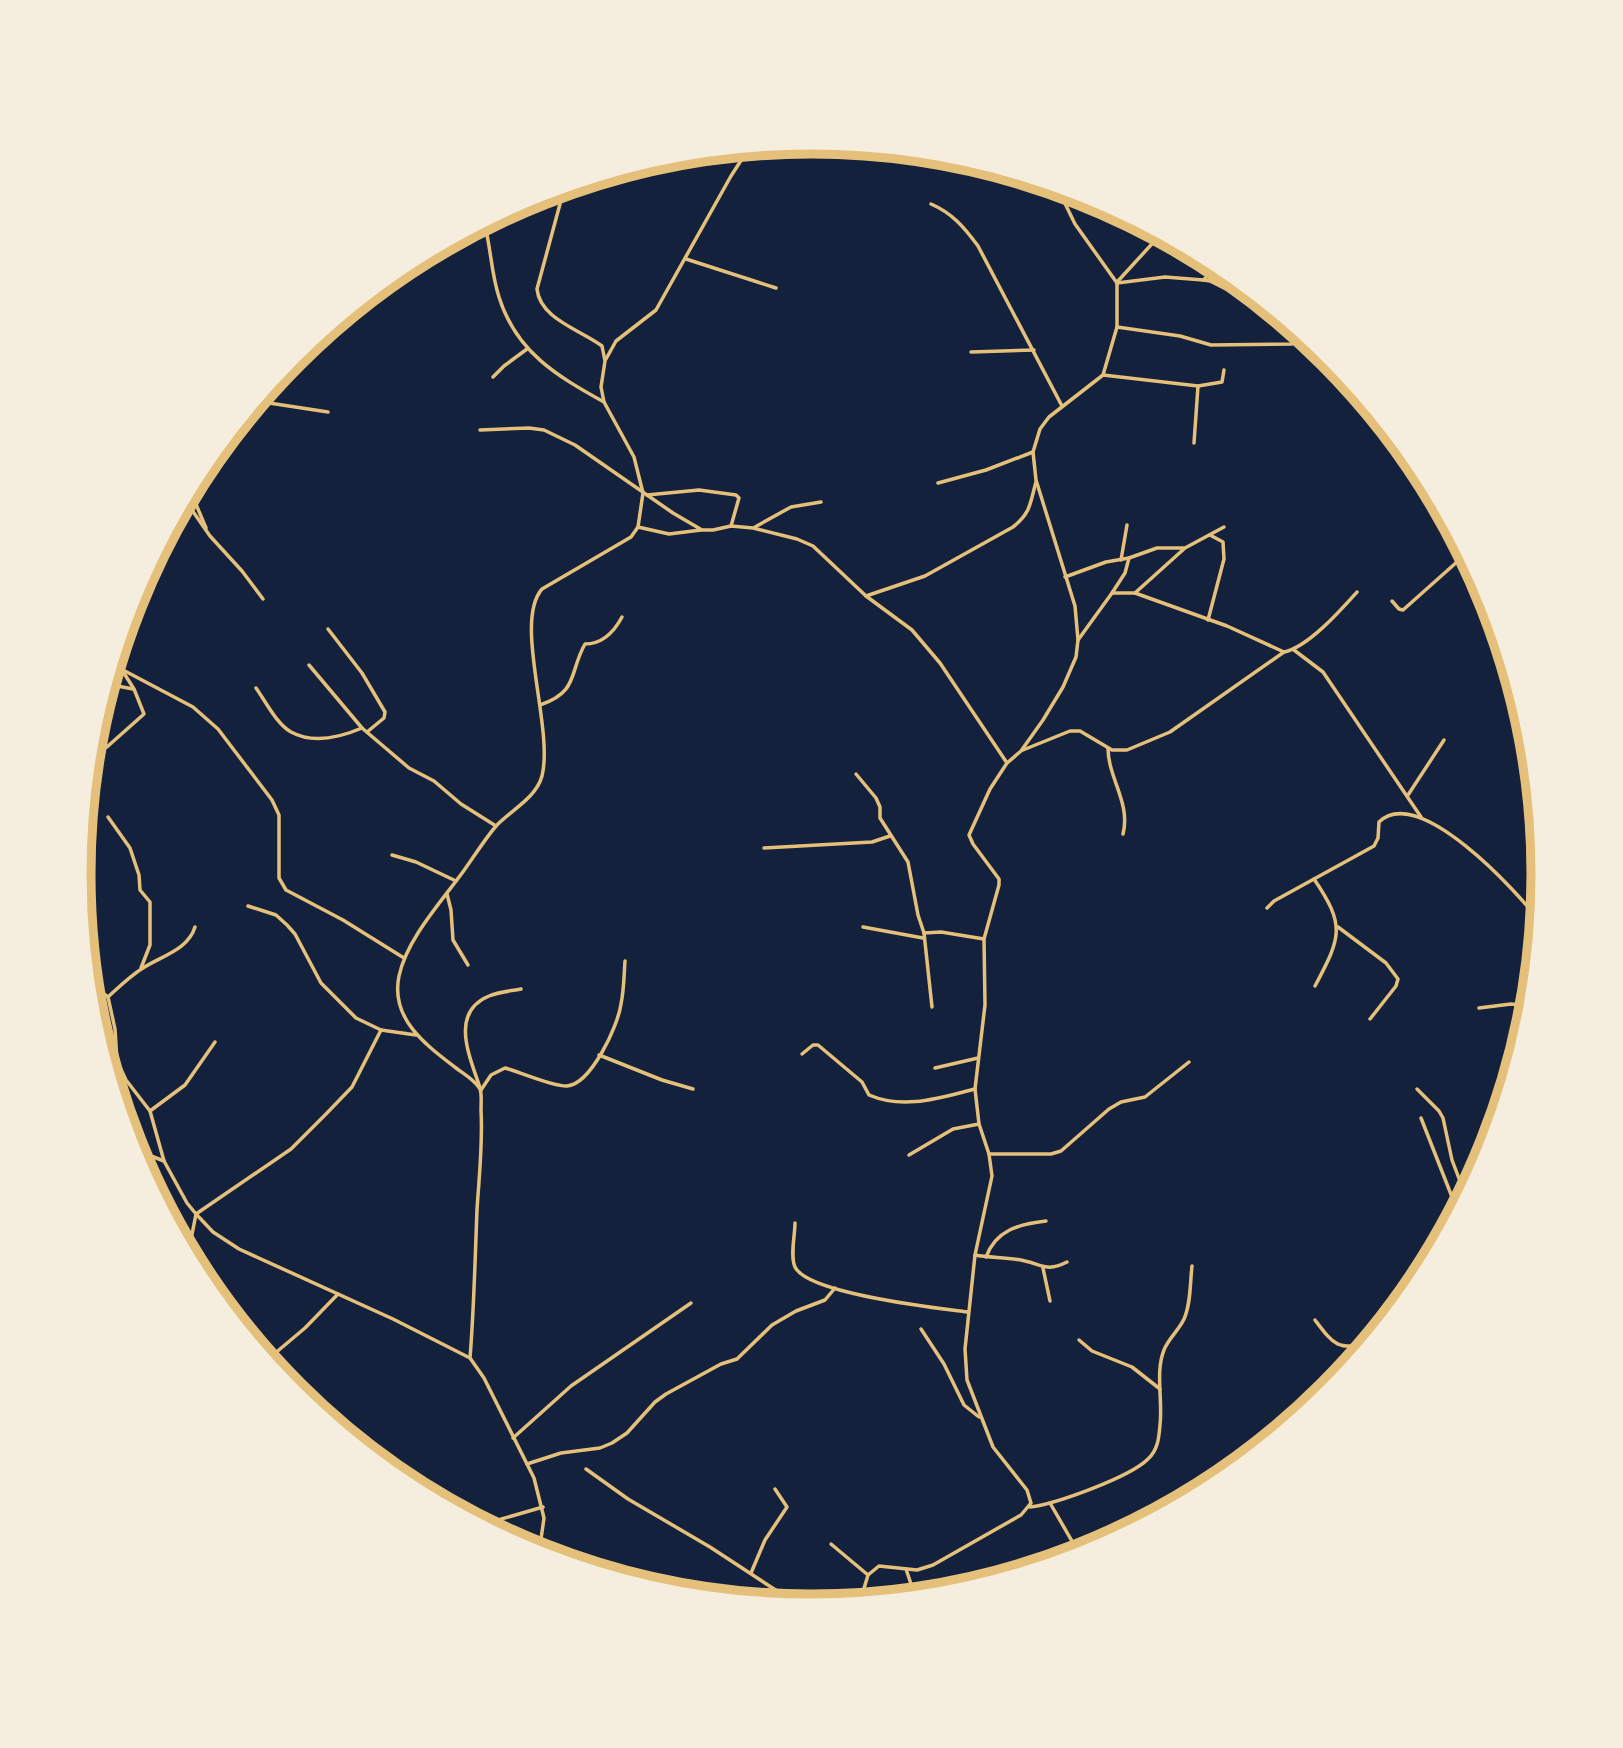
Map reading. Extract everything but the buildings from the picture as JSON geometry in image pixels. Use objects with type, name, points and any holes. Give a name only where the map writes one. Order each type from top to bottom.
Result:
[{"type":"street","points":[[605,360],[616,341],[656,310],[744,157]]},
{"type":"street","points":[[1030,1507],[1027,1490],[993,1447],[967,1380],[965,1349],[968,1312],[975,1255],[992,1176],[989,1154],[979,1124],[975,1089],[985,1005],[984,939],[999,879],[969,835],[990,789],[1007,763],[1021,751],[1063,687],[1076,657],[1078,640],[1075,606],[1036,480],[1033,452],[1040,429],[1049,417],[1103,375],[1117,327],[1117,283],[1075,224],[1063,199]]},
{"type":"street","points":[[481,1090],[416,1035],[404,1018],[397,1001],[398,979],[404,958],[456,881],[496,826],[523,803],[541,778],[545,751],[532,641],[533,605],[536,596],[542,589],[631,537],[638,527],[645,494],[634,457],[604,402],[601,387],[605,360],[602,346],[549,313],[538,298],[537,289],[560,204],[559,200]]},
{"type":"street","points":[[931,205],[945,210],[963,225],[970,235],[1062,406]]},
{"type":"street","points":[[486,232],[499,297],[507,319],[527,348],[537,360],[560,378],[604,402]]},
{"type":"street","points":[[1117,283],[1155,241]]},
{"type":"street","points":[[686,259],[776,288]]},
{"type":"street","points":[[1203,280],[1210,274]]},
{"type":"street","points":[[1117,283],[1165,277],[1203,280],[1245,299]]},
{"type":"street","points":[[1117,327],[1180,336],[1211,345],[1292,344],[1297,342]]},
{"type":"street","points":[[494,377],[527,348]]},
{"type":"street","points":[[971,352],[1034,350]]},
{"type":"street","points":[[1103,375],[1198,386],[1222,382],[1224,370]]},
{"type":"street","points":[[1194,443],[1198,386]]},
{"type":"street","points":[[267,403],[328,412]]},
{"type":"street","points":[[481,430],[544,430],[575,445],[702,530]]},
{"type":"street","points":[[938,482],[986,470],[1033,452]]},
{"type":"street","points":[[866,596],[925,576],[1013,527],[1023,520],[1029,511],[1036,480]]},
{"type":"street","points":[[645,494],[699,490],[731,493],[739,498],[730,526]]},
{"type":"street","points":[[195,502],[210,536]]},
{"type":"street","points":[[753,528],[791,507],[821,502]]},
{"type":"street","points":[[191,509],[210,536],[263,599]]},
{"type":"street","points":[[1121,560],[1127,524]]},
{"type":"street","points":[[638,527],[668,534],[730,526],[753,528],[797,538],[813,545],[866,596],[912,629],[940,663],[1007,763]]},
{"type":"street","points":[[1135,593],[1185,548],[1224,527]]},
{"type":"street","points":[[1208,620],[1224,559],[1223,542],[1210,535]]},
{"type":"street","points":[[1065,577],[1157,548],[1185,548]]},
{"type":"street","points":[[1078,640],[1125,573],[1129,558]]},
{"type":"street","points":[[1392,601],[1403,610],[1460,559]]},
{"type":"street","points":[[1021,751],[1070,731],[1080,732],[1112,750],[1127,750],[1170,732],[1284,652],[1294,650],[1337,614],[1357,592]]},
{"type":"street","points":[[1112,593],[1135,593],[1175,606],[1284,652]]},
{"type":"street","points":[[540,705],[556,699],[567,688],[585,644],[596,644],[607,637],[622,617]]},
{"type":"street","points":[[256,688],[277,718],[292,732],[307,736],[337,738],[364,730],[384,718],[385,712],[362,673],[328,629]]},
{"type":"street","points":[[1294,650],[1323,672],[1421,817]]},
{"type":"street","points":[[309,665],[364,730],[409,768],[434,781],[461,804],[496,826]]},
{"type":"street","points":[[102,750],[144,714],[123,670]]},
{"type":"street","points":[[123,670],[193,707],[218,729],[272,800],[279,815],[279,878],[286,890],[343,920],[404,958]]},
{"type":"street","points":[[117,686],[134,689]]},
{"type":"street","points":[[1408,795],[1444,740]]},
{"type":"street","points":[[1108,748],[1108,758],[1125,808],[1123,834]]},
{"type":"street","points":[[856,774],[876,798],[880,807],[880,818],[908,862],[923,935],[932,1007]]},
{"type":"street","points":[[1267,908],[1274,901],[1374,846],[1378,838],[1379,822],[1383,818],[1400,814],[1421,817],[1447,830],[1521,897],[1530,910]]},
{"type":"street","points":[[108,817],[130,848],[139,875],[140,890],[150,902],[150,945],[141,968]]},
{"type":"street","points":[[764,848],[872,842],[890,836]]},
{"type":"street","points":[[392,855],[416,862],[456,881]]},
{"type":"street","points":[[1314,879],[1335,913],[1338,927],[1326,964],[1315,986]]},
{"type":"street","points":[[447,894],[453,940],[468,965]]},
{"type":"street","points":[[247,906],[276,915],[295,933],[321,983],[356,1018],[381,1030],[416,1035]]},
{"type":"street","points":[[107,997],[141,968],[182,946],[192,936],[195,927]]},
{"type":"street","points":[[863,927],[923,935],[941,932],[984,939]]},
{"type":"street","points":[[1338,927],[1386,963],[1398,979],[1396,986],[1370,1019]]},
{"type":"street","points":[[481,1090],[491,1075],[505,1068],[555,1086],[572,1085],[587,1075],[608,1040],[621,1007],[625,961]]},
{"type":"street","points":[[470,1358],[483,1143],[481,1090],[464,1037],[464,1027],[474,1007],[490,995],[521,989]]},
{"type":"street","points":[[101,992],[107,997],[115,1029],[117,1061],[126,1080],[150,1111],[164,1161],[187,1203],[214,1232],[239,1250],[470,1358],[484,1378],[527,1464],[544,1518],[541,1542]]},
{"type":"street","points":[[1479,1008],[1520,1005]]},
{"type":"street","points":[[191,1239],[196,1214],[291,1149],[352,1087],[381,1030]]},
{"type":"street","points":[[150,1111],[186,1084],[215,1042]]},
{"type":"street","points":[[802,1055],[813,1045],[818,1045],[862,1082],[869,1095],[879,1100],[916,1103],[975,1089]]},
{"type":"street","points":[[599,1055],[693,1089]]},
{"type":"street","points":[[935,1068],[978,1058]]},
{"type":"street","points":[[989,1154],[1051,1154],[1061,1151],[1109,1109],[1121,1102],[1145,1097],[1189,1062]]},
{"type":"street","points":[[1417,1089],[1443,1118],[1452,1160],[1461,1185]]},
{"type":"street","points":[[1420,1118],[1454,1201]]},
{"type":"street","points":[[909,1155],[953,1129],[979,1124]]},
{"type":"street","points":[[148,1155],[164,1161]]},
{"type":"street","points":[[986,1257],[990,1246],[1009,1230],[1025,1223],[1046,1221]]},
{"type":"street","points":[[795,1223],[794,1264],[802,1275],[835,1288],[900,1304],[968,1312]]},
{"type":"street","points":[[975,1255],[1026,1261],[1042,1268],[1057,1267],[1067,1262]]},
{"type":"street","points":[[863,1593],[868,1575],[879,1566],[917,1570],[933,1565],[1021,1516],[1030,1507],[1086,1491],[1147,1460],[1157,1448],[1161,1422],[1161,1363],[1164,1348],[1177,1333],[1186,1316],[1192,1266]]},
{"type":"street","points":[[1042,1268],[1050,1301]]},
{"type":"street","points":[[527,1464],[561,1453],[600,1448],[612,1443],[627,1433],[666,1395],[721,1364],[737,1359],[772,1325],[796,1311],[825,1300],[835,1288]]},
{"type":"street","points":[[274,1354],[338,1294]]},
{"type":"street","points":[[513,1438],[571,1386],[691,1303]]},
{"type":"street","points":[[1315,1320],[1337,1345],[1355,1347]]},
{"type":"street","points":[[921,1329],[944,1364],[964,1405],[981,1418]]},
{"type":"street","points":[[1079,1340],[1092,1351],[1132,1367],[1161,1389]]},
{"type":"street","points":[[586,1469],[628,1499],[781,1593]]},
{"type":"street","points":[[751,1573],[765,1539],[787,1507],[775,1489]]},
{"type":"street","points":[[1050,1503],[1074,1545]]},
{"type":"street","points":[[496,1521],[542,1507]]},
{"type":"street","points":[[831,1544],[868,1575]]},
{"type":"street","points":[[906,1570],[915,1587]]}]
